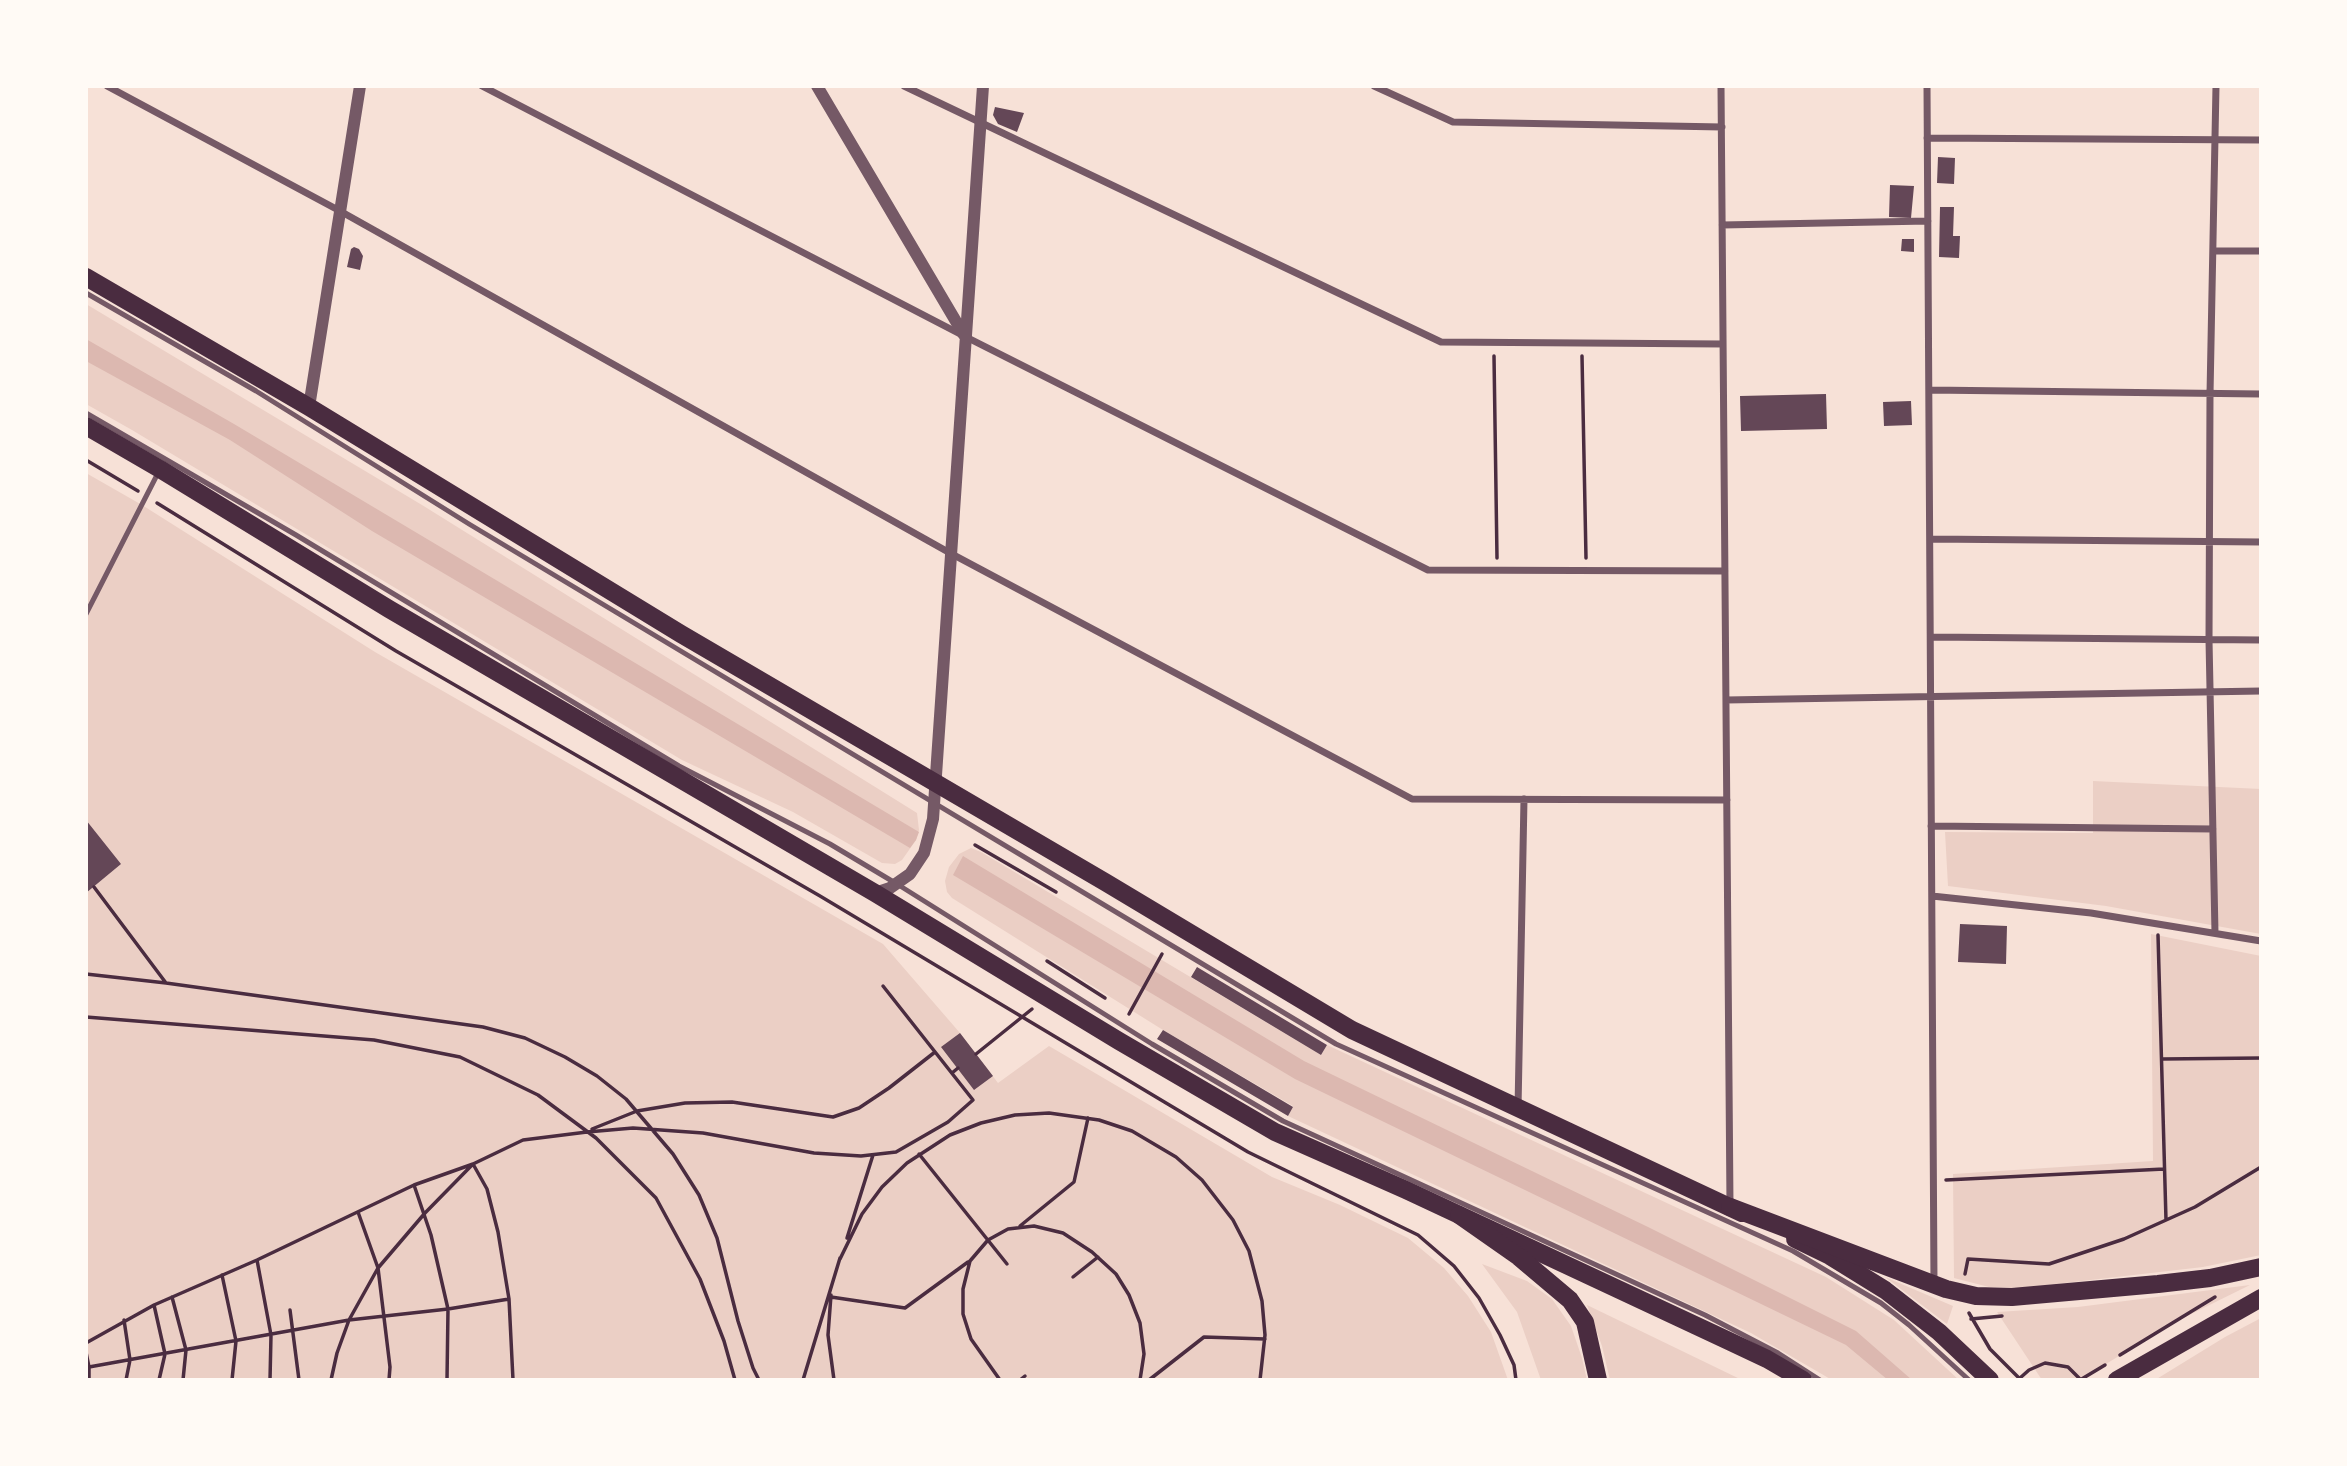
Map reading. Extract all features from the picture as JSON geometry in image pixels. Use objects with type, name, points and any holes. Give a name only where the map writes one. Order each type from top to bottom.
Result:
[{"type":"main road","points":[[86,277],[309,407],[681,634],[1352,1030],[1830,1256],[1859,1273],[1939,1332],[1990,1380]]},
{"type":"main road","points":[[86,426],[389,609],[876,893],[1275,1132],[1460,1215],[1767,1359],[1803,1380]]},
{"type":"main road","points":[[1730,1207],[1934,1284],[1965,1293],[2012,1297],[2060,1293],[2210,1278],[2261,1266]]},
{"type":"main road","points":[[1460,1215],[1519,1257],[1570,1300],[1585,1322],[1598,1380]]},
{"type":"main road","points":[[2117,1380],[2261,1298]]},
{"type":"street","points":[[107,86],[340,211],[950,553],[1412,799],[1727,800]]},
{"type":"street","points":[[309,407],[360,86]]},
{"type":"street","points":[[482,86],[964,336],[1428,570],[1725,571]]},
{"type":"street","points":[[817,86],[964,336]]},
{"type":"street","points":[[904,86],[1441,342],[1723,344]]},
{"type":"street","points":[[876,893],[897,884],[910,874],[924,853],[931,831],[983,86]]},
{"type":"street","points":[[1374,86],[1452,122],[1721,127]]},
{"type":"street","points":[[1721,86],[1730,1207]]},
{"type":"street","points":[[1927,86],[1934,1284]]},
{"type":"street","points":[[2215,933],[2208,640],[2216,86]]},
{"type":"street","points":[[1927,138],[2261,140]]},
{"type":"street","points":[[1723,225],[1928,221]]},
{"type":"street","points":[[2213,251],[2261,251]]},
{"type":"street","points":[[1929,390],[2261,394]]},
{"type":"street","points":[[1930,538],[2261,542]]},
{"type":"street","points":[[1931,637],[2261,640]]},
{"type":"street","points":[[1726,700],[2261,691]]},
{"type":"street","points":[[1518,1108],[1524,799]]},
{"type":"street","points":[[1931,826],[2213,829]]},
{"type":"street","points":[[1932,896],[2158,922],[2261,942]]},
{"type":"lane","points":[[86,293],[256,391],[458,517],[1336,1044],[1781,1245],[1837,1275],[1881,1303],[1969,1380]]},
{"type":"lane","points":[[86,413],[284,528],[679,766],[807,832],[897,884],[1152,1044],[1283,1121],[1705,1315],[1778,1353],[1820,1380]]},
{"type":"lane","points":[[86,614],[160,469]]},
{"type":"path","points":[[1494,342],[1497,570]]},
{"type":"path","points":[[1582,343],[1586,571]]},
{"type":"path","points":[[86,460],[396,651],[821,896],[1248,1152],[1418,1235],[1454,1266],[1479,1298],[1514,1365],[1516,1380]]},
{"type":"path","points":[[94,887],[166,983]]},
{"type":"path","points":[[2158,922],[2166,1220]]},
{"type":"path","points":[[1129,1014],[1162,954]]},
{"type":"path","points":[[86,974],[439,1019],[514,1035],[565,1056],[626,1099],[673,1154],[699,1195],[717,1238],[738,1321],[759,1380]]},
{"type":"path","points":[[86,1343],[154,1305],[414,1185],[473,1164],[523,1140],[633,1128],[703,1133],[814,1153],[861,1156],[896,1152],[948,1122],[973,1100],[883,986]]},
{"type":"path","points":[[976,1054],[1047,997]]},
{"type":"path","points":[[86,1017],[374,1040],[460,1057],[538,1095],[587,1132],[656,1198],[700,1279],[724,1341],[735,1380]]},
{"type":"path","points":[[587,1132],[637,1111],[685,1103],[732,1102],[833,1116],[859,1108],[934,1052]]},
{"type":"path","points":[[2161,1059],[2261,1058]]},
{"type":"path","points":[[952,1073],[958,1068]]},
{"type":"path","points":[[840,1259],[853,1229],[894,1174],[919,1154],[950,1135],[998,1118],[1049,1113],[1088,1118],[1124,1128],[1155,1143],[1190,1168],[1214,1192],[1233,1220],[1254,1267],[1262,1301],[1265,1339],[1260,1380]]},
{"type":"path","points":[[1018,1228],[1074,1182],[1088,1118]]},
{"type":"path","points":[[919,1154],[1007,1264]]},
{"type":"path","points":[[803,1380],[873,1155]]},
{"type":"path","points":[[331,1380],[349,1320],[378,1268],[425,1213],[473,1164]]},
{"type":"path","points":[[473,1164],[487,1189],[495,1222],[509,1299],[513,1380]]},
{"type":"path","points":[[2204,1296],[2218,1295],[2080,1380],[2068,1367],[2045,1363],[2029,1370],[2019,1380],[1990,1349],[1971,1320],[1965,1305],[1968,1259],[2049,1264],[2124,1238],[2195,1207],[2261,1167]]},
{"type":"path","points":[[1933,1180],[2164,1169]]},
{"type":"path","points":[[414,1185],[425,1213],[448,1309],[447,1380]]},
{"type":"path","points":[[358,1212],[378,1268],[385,1314],[389,1380]]},
{"type":"path","points":[[831,1297],[905,1308],[970,1261],[988,1240],[1008,1229],[1034,1226],[1063,1233],[1098,1257],[1116,1274],[1129,1295],[1140,1323],[1144,1354],[1140,1380]]},
{"type":"path","points":[[1073,1277],[1098,1257]]},
{"type":"path","points":[[257,1259],[271,1335],[270,1380]]},
{"type":"path","points":[[970,1261],[963,1289],[963,1314],[971,1339],[1000,1380]]},
{"type":"path","points":[[834,1380],[828,1343],[835,1274]]},
{"type":"path","points":[[222,1275],[236,1341],[232,1380]]},
{"type":"path","points":[[172,1297],[186,1350],[183,1380]]},
{"type":"path","points":[[89,1367],[385,1314],[448,1309],[509,1299]]},
{"type":"path","points":[[154,1305],[165,1354],[159,1380]]},
{"type":"path","points":[[290,1310],[299,1380]]},
{"type":"path","points":[[1971,1320],[2012,1315]]},
{"type":"path","points":[[124,1320],[130,1360],[126,1380]]},
{"type":"path","points":[[1149,1380],[1204,1337],[1265,1339]]},
{"type":"path","points":[[86,1352],[89,1380]]},
{"type":"path","points":[[1020,1380],[1025,1376]]},
{"type":"shaded area","points":[[86,304],[422,505],[917,813],[919,830],[916,840],[902,860],[895,864],[882,863],[793,812],[682,760],[86,404]]},
{"type":"shaded area","points":[[86,339],[234,424],[919,832],[916,840],[910,848],[372,531],[230,440],[86,361]]},
{"type":"shaded area","points":[[86,473],[142,505],[375,652],[883,944],[960,1033],[998,1083],[1049,1046],[1272,1177],[1340,1205],[1408,1238],[1444,1268],[1468,1296],[1491,1332],[1508,1380],[86,1380]]},
{"type":"shaded area","points":[[2093,781],[2261,789],[2261,934],[2106,906],[1948,886],[1945,832],[2093,833]]},
{"type":"shaded area","points":[[971,848],[1321,1055],[1327,1045],[1826,1277],[1894,1320],[1959,1380],[1832,1380],[1751,1333],[1288,1116],[1293,1106],[1163,1030],[952,898],[947,892],[945,881],[949,867],[959,854]]},
{"type":"shaded area","points":[[963,856],[1304,1061],[1856,1331],[1912,1380],[1888,1380],[1846,1345],[1295,1079],[953,875]]},
{"type":"shaded area","points":[[2151,934],[2261,956],[2261,1255],[2203,1267],[2021,1288],[1989,1287],[1954,1278],[1953,1174],[2153,1161]]},
{"type":"shaded area","points":[[1482,1264],[1527,1281],[1552,1299],[1571,1326],[1587,1380],[1541,1380],[1517,1312]]},
{"type":"shaded area","points":[[1885,1277],[1953,1306],[1947,1324]]},
{"type":"shaded area","points":[[2250,1285],[2171,1324],[2080,1380],[2042,1380],[1997,1312],[2078,1307]]},
{"type":"shaded area","points":[[1587,1305],[1742,1380],[1610,1380],[1602,1346]]},
{"type":"shaded area","points":[[2261,1318],[2261,1380],[2155,1380],[2225,1337]]},
{"type":"building","points":[[995,107],[1024,113],[1017,132],[998,124],[993,115]]},
{"type":"building","points":[[1938,157],[1955,158],[1954,184],[1937,183]]},
{"type":"building","points":[[1890,185],[1914,186],[1911,218],[1889,217]]},
{"type":"building","points":[[1940,207],[1954,207],[1953,236],[1960,236],[1959,258],[1939,257]]},
{"type":"building","points":[[1902,239],[1914,239],[1914,252],[1901,251]]},
{"type":"building","points":[[351,249],[359,249],[363,256],[360,270],[347,267]]},
{"type":"building","points":[[1826,394],[1827,429],[1741,431],[1740,396]]},
{"type":"building","points":[[1911,401],[1912,425],[1884,426],[1883,402]]},
{"type":"building","points":[[86,820],[121,864],[86,893]]},
{"type":"building","points":[[1960,924],[2007,926],[2006,964],[1958,962]]},
{"type":"building","points":[[1197,967],[1327,1045],[1321,1055],[1191,977]]},
{"type":"building","points":[[1163,1030],[1293,1107],[1288,1116],[1157,1039]]},
{"type":"building","points":[[960,1033],[993,1076],[974,1090],[941,1047]]}]
